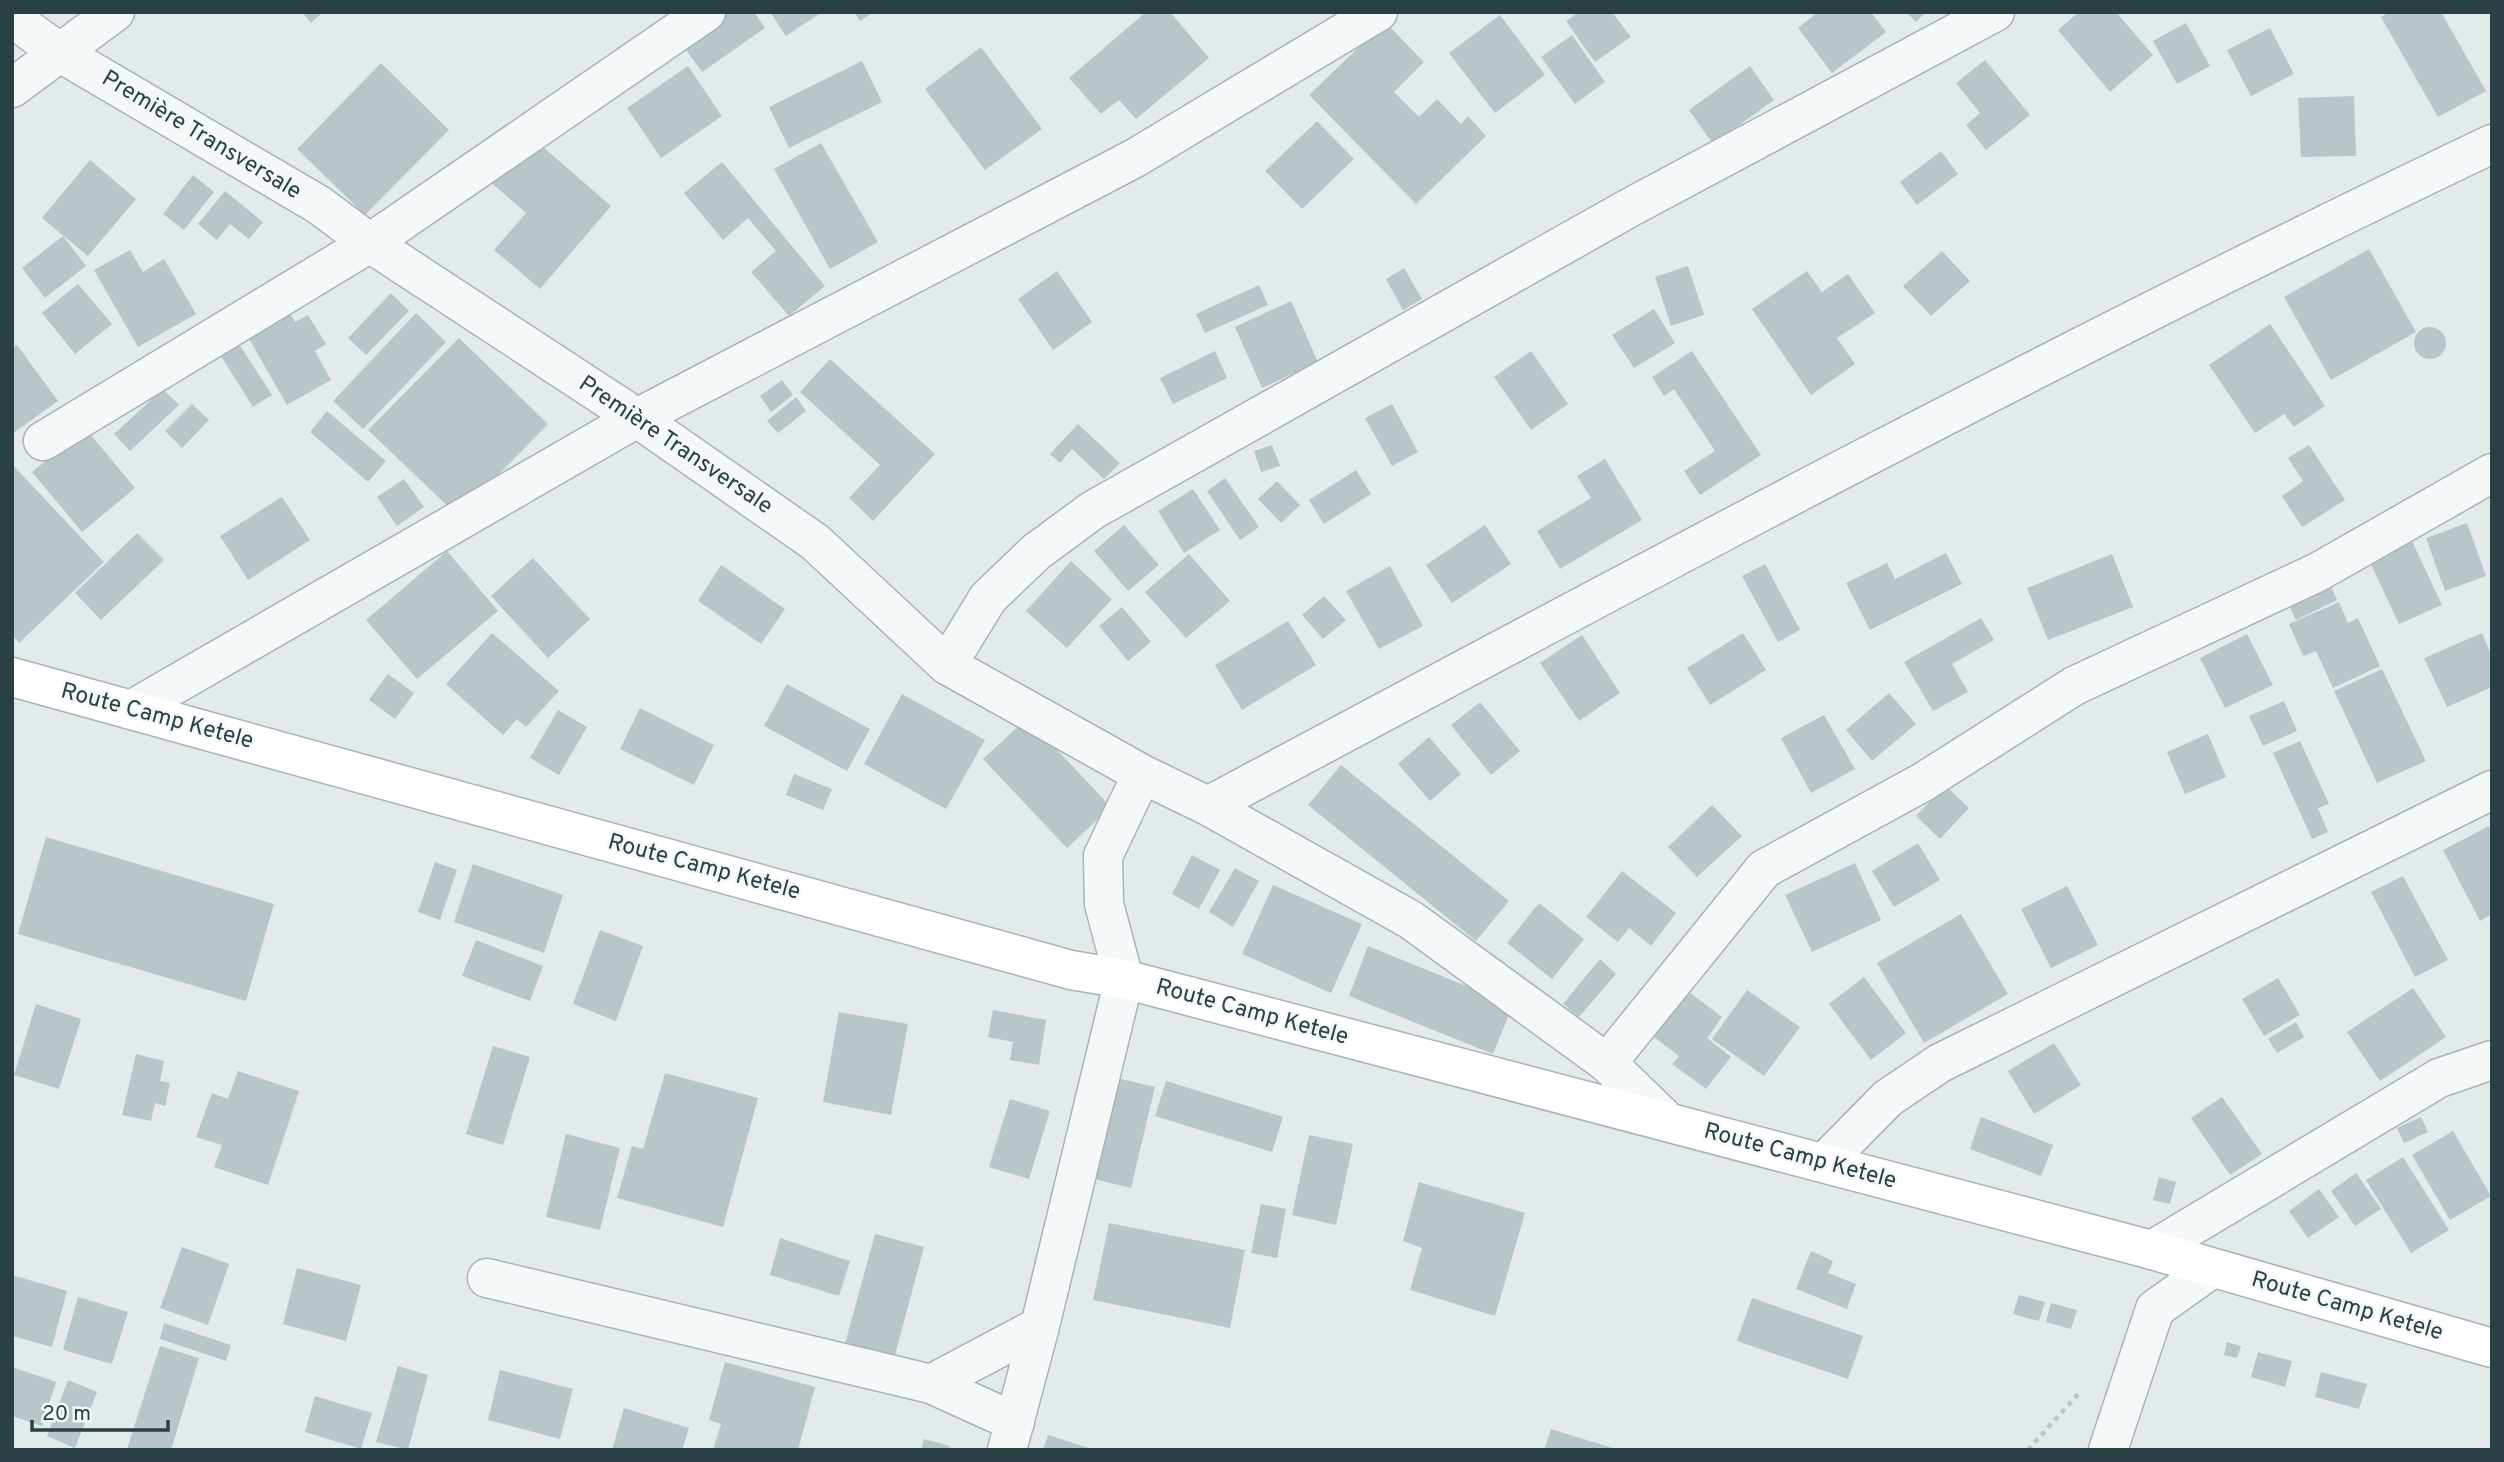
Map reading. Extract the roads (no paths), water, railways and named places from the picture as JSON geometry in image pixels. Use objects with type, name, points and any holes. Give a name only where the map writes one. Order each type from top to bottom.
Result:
[{"type":"street","points":[[12,88],[115,12]]},
{"type":"street","points":[[43,441],[370,243],[706,12]]},
{"type":"street","points":[[131,709],[637,418],[1135,158],[1378,12]]},
{"type":"street","points":[[947,665],[988,598],[1036,552],[1093,510],[1629,208],[1995,12]]},
{"type":"street","name":"Première Transversale","points":[[12,18],[59,52],[319,205],[370,243],[637,418],[815,542],[947,665],[1142,774],[1208,806],[1411,920],[1607,1063],[1668,1122]]},
{"type":"street","points":[[1208,806],[1702,542],[2219,275],[2492,144]]},
{"type":"street","points":[[1607,1063],[1764,869],[1923,782],[2074,686],[2318,572],[2492,473]]},
{"type":"street","name":"Route Camp Ketele","points":[[12,677],[1071,970],[1124,979],[2152,1250],[2492,1348]]},
{"type":"street","points":[[487,1278],[931,1384],[1011,1436],[1124,979],[1104,904],[1103,856],[1142,774]]},
{"type":"street","points":[[1824,1163],[1888,1098],[1940,1063],[2492,790]]},
{"type":"street","points":[[2152,1250],[2439,1078],[2492,1060]]},
{"type":"street","points":[[2108,1450],[2155,1309],[2211,1269]]},
{"type":"street","points":[[931,1384],[1040,1326]]}]
